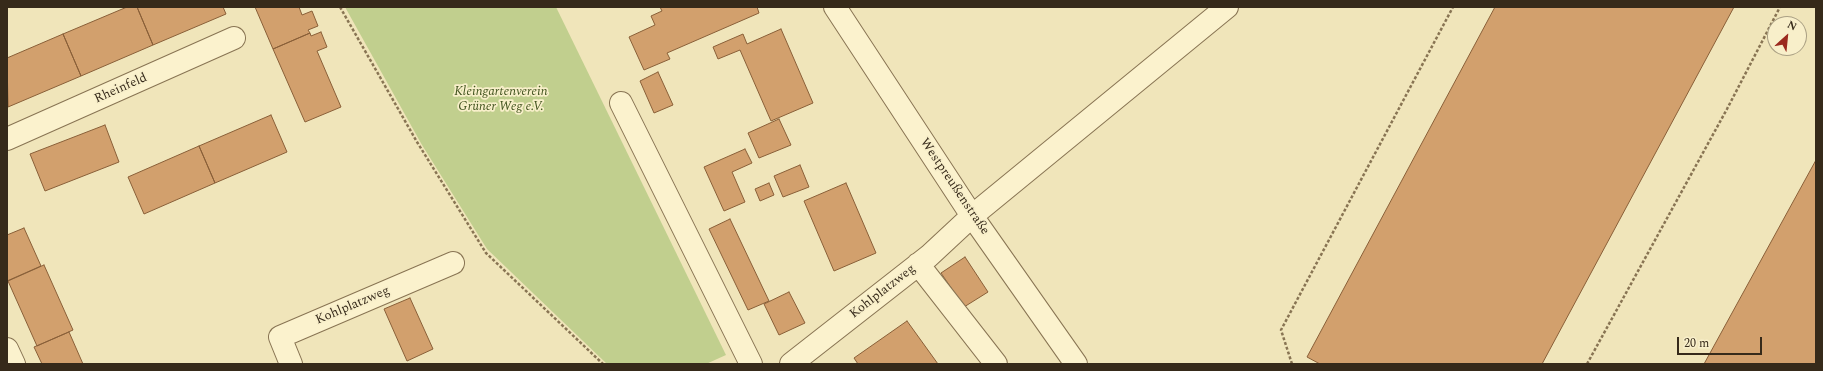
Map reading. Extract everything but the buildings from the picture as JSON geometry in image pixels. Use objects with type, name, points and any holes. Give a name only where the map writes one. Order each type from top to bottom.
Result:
[{"type":"street","name":"Westpreußenstraße","points":[[835,7],[972,216],[1075,364]]},
{"type":"street","name":"Kohlplatzweg","points":[[791,364],[918,264],[972,216],[1227,7]]},
{"type":"street","name":"Rheinfeld","points":[[7,139],[234,38]]},
{"type":"street","points":[[621,103],[751,364]]},
{"type":"street","name":"Kohlplatzweg","points":[[291,364],[280,337],[453,263]]},
{"type":"street","points":[[918,264],[996,364]]},
{"type":"street","points":[[7,349],[14,364]]},
{"type":"path","points":[[340,7],[417,142],[486,253],[603,364]]},
{"type":"path","points":[[1292,364],[1280,330],[1453,7]]},
{"type":"path","points":[[1587,364],[1727,109],[1780,7]]},
{"type":"green space","name":"Kleingartenverein Grüner Weg e.V.","points":[[345,7],[556,7],[726,355],[706,364],[607,364],[487,249],[422,145]]}]
